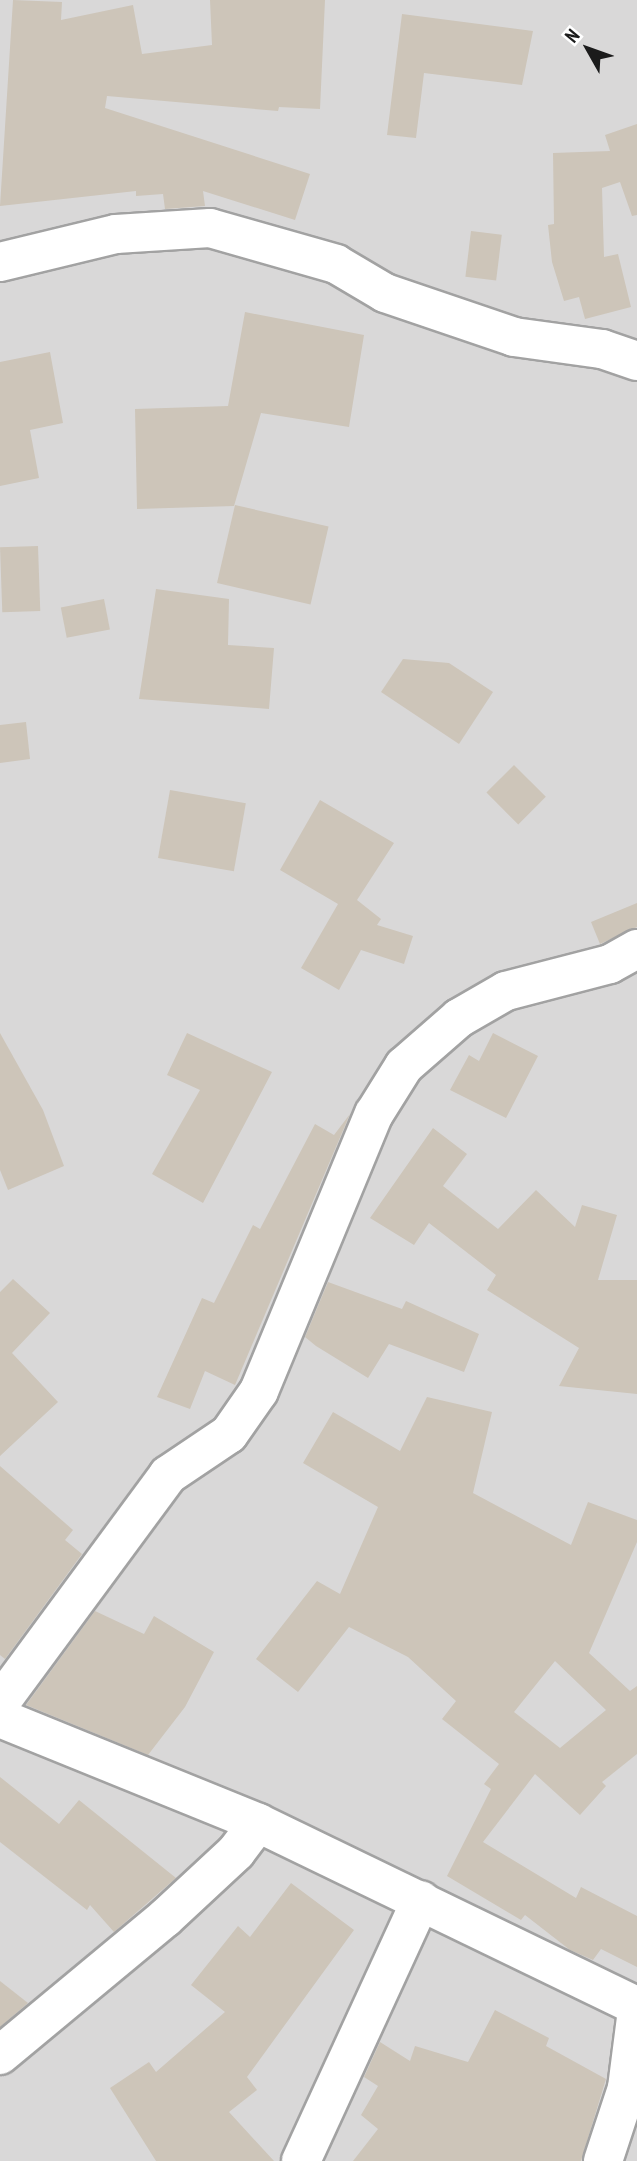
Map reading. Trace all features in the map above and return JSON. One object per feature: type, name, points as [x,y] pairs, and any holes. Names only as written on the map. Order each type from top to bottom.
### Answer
[{"type":"street","points":[[0,262],[116,234],[210,228],[336,264],[384,292],[514,337],[602,349],[637,361]]},
{"type":"street","points":[[0,1703],[168,1475],[229,1434],[259,1391],[374,1114],[404,1066],[459,1018],[506,990],[610,964],[637,949]]},
{"type":"street","points":[[0,1718],[258,1824],[421,1900],[637,2008],[627,2088],[603,2161]]},
{"type":"street","points":[[0,2055],[185,1899],[236,1852],[258,1824]]},
{"type":"street","points":[[301,2161],[421,1900]]},
{"type":"shaded area","points":[[0,0],[637,0],[637,2161],[0,2161]]},
{"type":"building","points":[[13,0],[62,2],[61,20],[133,5],[142,54],[212,45],[210,0],[325,0],[320,109],[279,107],[278,111],[107,96],[105,108],[310,174],[295,220],[203,191],[205,206],[165,209],[163,194],[136,196],[136,191],[0,206]]},
{"type":"building","points":[[402,14],[533,31],[522,85],[424,73],[416,138],[387,135]]},
{"type":"building","points":[[637,124],[637,215],[632,216],[620,182],[602,188],[604,257],[618,254],[631,307],[585,319],[579,297],[564,301],[552,262],[548,225],[554,224],[553,153],[610,151],[605,135]]},
{"type":"building","points":[[471,231],[502,235],[496,280],[465,277]]},
{"type":"building","points":[[245,312],[364,335],[349,427],[261,413],[234,506],[137,509],[135,409],[228,406]]},
{"type":"building","points":[[50,352],[63,423],[30,430],[39,478],[0,486],[0,362]]},
{"type":"building","points":[[235,505],[329,527],[311,605],[217,583]]},
{"type":"building","points":[[38,546],[40,611],[2,612],[0,547]]},
{"type":"building","points":[[156,589],[229,599],[228,645],[274,648],[269,709],[139,699]]},
{"type":"building","points":[[104,599],[110,629],[67,638],[61,607]]},
{"type":"building","points":[[403,659],[449,663],[493,692],[459,744],[381,692]]},
{"type":"building","points":[[26,722],[30,759],[0,763],[0,725]]},
{"type":"building","points":[[514,765],[546,797],[518,824],[486,793]]},
{"type":"building","points":[[170,790],[246,803],[234,871],[158,858]]},
{"type":"building","points":[[320,800],[394,843],[357,900],[381,919],[377,925],[413,936],[404,964],[361,950],[339,990],[301,968],[338,904],[280,870]]},
{"type":"building","points":[[637,903],[637,927],[600,944],[591,922]]},
{"type":"building","points":[[0,1033],[43,1110],[64,1166],[8,1190],[0,1170]]},
{"type":"building","points":[[187,1033],[272,1072],[203,1203],[152,1174],[200,1090],[167,1075]]},
{"type":"building","points":[[493,1033],[538,1056],[506,1118],[450,1090],[469,1055],[479,1061]]},
{"type":"building","points":[[350,1114],[235,1385],[205,1371],[190,1409],[157,1397],[202,1298],[214,1303],[253,1225],[260,1229],[315,1124],[334,1135]]},
{"type":"building","points":[[433,1128],[467,1154],[443,1186],[498,1229],[536,1190],[575,1227],[582,1205],[617,1215],[598,1280],[637,1280],[637,1394],[559,1386],[579,1348],[487,1290],[496,1275],[429,1223],[414,1245],[370,1218]]},
{"type":"building","points":[[13,1279],[50,1313],[12,1353],[58,1402],[0,1456],[0,1292]]},
{"type":"building","points":[[328,1282],[402,1309],[406,1301],[479,1334],[464,1372],[389,1344],[368,1378],[316,1346],[305,1337]]},
{"type":"building","points":[[427,1397],[492,1412],[473,1493],[571,1545],[588,1502],[637,1520],[637,1542],[589,1653],[630,1691],[637,1686],[637,1754],[602,1782],[606,1786],[580,1815],[535,1774],[483,1842],[576,1898],[581,1887],[637,1916],[637,1967],[601,1949],[593,1960],[570,1950],[525,1915],[521,1920],[447,1876],[491,1789],[484,1784],[499,1764],[442,1719],[456,1701],[408,1657],[349,1627],[298,1692],[256,1659],[317,1581],[340,1594],[378,1507],[303,1463],[333,1412],[400,1451]],"holes":[[[555,1661],[606,1710],[560,1748],[514,1712]]]},
{"type":"building","points":[[0,1466],[73,1530],[65,1540],[82,1554],[5,1659],[0,1655]]},
{"type":"building","points":[[95,1611],[144,1634],[154,1616],[214,1652],[185,1707],[148,1755],[26,1705]]},
{"type":"building","points":[[0,1777],[59,1824],[79,1800],[176,1878],[114,1932],[90,1905],[87,1910],[0,1842]]},
{"type":"building","points":[[291,1883],[354,1930],[247,2077],[257,2090],[229,2112],[274,2161],[156,2161],[110,2088],[149,2062],[156,2072],[225,2012],[191,1985],[238,1926],[250,1937]]},
{"type":"building","points":[[0,1981],[28,2003],[0,2027]]},
{"type":"building","points":[[495,2010],[549,2038],[546,2046],[606,2079],[581,2161],[353,2161],[378,2129],[361,2115],[378,2086],[364,2077],[380,2042],[410,2061],[415,2046],[468,2062]]}]
